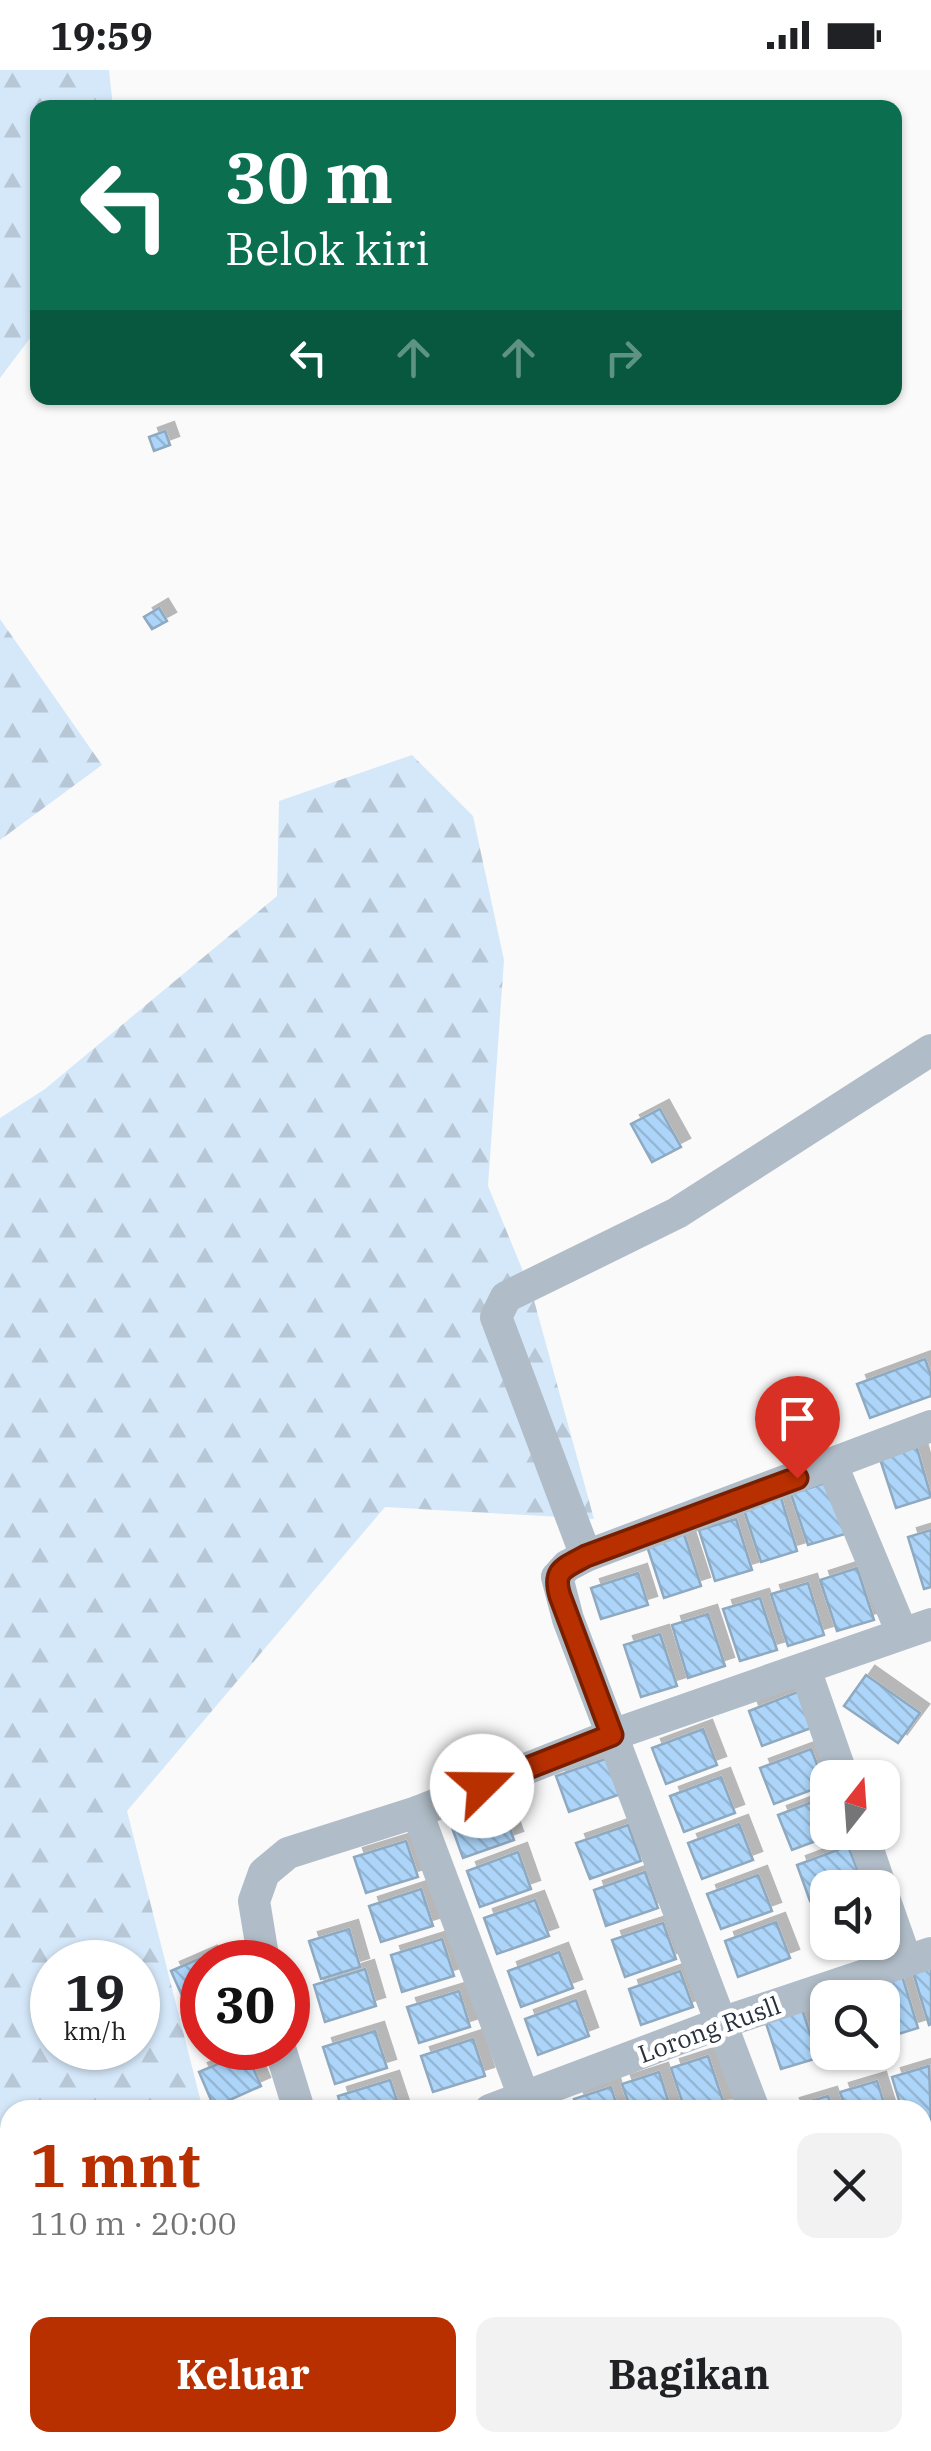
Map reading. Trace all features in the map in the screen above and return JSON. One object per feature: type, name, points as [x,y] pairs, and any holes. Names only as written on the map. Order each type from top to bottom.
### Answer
[{"type":"street","points":[[586,1556],[496,1317],[499,1306],[506,1297],[677,1212],[931,1050]]},
{"type":"street","points":[[750,2100],[556,1582],[559,1572],[586,1556],[931,1426]]},
{"type":"street","points":[[260,1940],[254,1900],[264,1873],[288,1854],[417,1812],[612,1735],[916,1629],[832,1465]]},
{"type":"street","points":[[805,1669],[836,1760]]},
{"type":"street","points":[[417,1812],[524,2097]]},
{"type":"street","points":[[900,1923],[918,1956]]},
{"type":"street","name":"Lorong Rusll","points":[[516,2100],[722,2023],[918,1956]]},
{"type":"street","points":[[287,2070],[296,2100]]},
{"type":"green space","points":[[0,70],[109,70],[112,100],[30,100],[30,338],[0,378]]},
{"type":"green space","points":[[0,619],[102,765],[0,840]]},
{"type":"green space","points":[[412,755],[473,816],[504,960],[488,1186],[532,1293],[594,1519],[385,1507],[127,1811],[160,1940],[30,1940],[30,2070],[160,2070],[160,1941],[180,2020],[180,2070],[193,2070],[200,2100],[0,2100],[0,1118],[45,1089],[277,896],[279,801]]},
{"type":"building","points":[[165,431],[170,445],[154,451],[149,437]]},
{"type":"building","points":[[159,608],[167,621],[152,629],[144,617]]},
{"type":"building","points":[[660,1109],[681,1147],[652,1162],[631,1124]]},
{"type":"building","points":[[925,1359],[931,1376],[931,1396],[870,1418],[857,1384]]},
{"type":"building","points":[[916,1445],[931,1497],[896,1508],[879,1456]]},
{"type":"building","points":[[828,1482],[845,1534],[808,1545],[791,1494]]},
{"type":"building","points":[[781,1498],[797,1551],[761,1562],[744,1510]]},
{"type":"building","points":[[736,1519],[752,1570],[715,1581],[699,1530]]},
{"type":"building","points":[[931,1530],[931,1587],[924,1589],[908,1537]]},
{"type":"building","points":[[684,1534],[701,1586],[664,1598],[647,1546]]},
{"type":"building","points":[[857,1568],[874,1620],[837,1631],[820,1580]]},
{"type":"building","points":[[638,1573],[648,1605],[601,1619],[591,1588]]},
{"type":"building","points":[[808,1583],[824,1635],[788,1646],[771,1594]]},
{"type":"building","points":[[760,1598],[777,1650],[740,1661],[723,1609]]},
{"type":"building","points":[[708,1614],[725,1666],[688,1678],[672,1625]]},
{"type":"building","points":[[660,1634],[677,1686],[641,1697],[624,1645]]},
{"type":"building","points":[[866,1675],[920,1713],[898,1743],[844,1706]]},
{"type":"building","points":[[800,1691],[814,1727],[762,1746],[749,1711]]},
{"type":"building","points":[[703,1729],[717,1765],[666,1784],[652,1748]]},
{"type":"building","points":[[811,1749],[815,1760],[810,1760],[810,1791],[774,1804],[760,1768]]},
{"type":"building","points":[[608,1758],[621,1794],[569,1812],[556,1776]]},
{"type":"building","points":[[721,1777],[735,1813],[684,1832],[670,1796]]},
{"type":"building","points":[[810,1803],[810,1843],[792,1850],[778,1815]]},
{"type":"building","points":[[501,1804],[514,1840],[463,1858],[450,1822]]},
{"type":"building","points":[[739,1824],[753,1860],[702,1879],[688,1843]]},
{"type":"building","points":[[628,1825],[641,1861],[590,1879],[576,1843]]},
{"type":"building","points":[[406,1841],[418,1877],[366,1893],[354,1857]]},
{"type":"building","points":[[837,1850],[850,1850],[857,1870],[810,1870],[810,1901],[797,1865]]},
{"type":"building","points":[[518,1852],[531,1889],[480,1907],[467,1871]]},
{"type":"building","points":[[645,1872],[658,1908],[606,1926],[594,1890]]},
{"type":"building","points":[[758,1875],[772,1911],[721,1929],[707,1894]]},
{"type":"building","points":[[421,1889],[433,1926],[381,1942],[369,1906]]},
{"type":"building","points":[[535,1900],[549,1936],[497,1954],[484,1918]]},
{"type":"building","points":[[776,1922],[790,1958],[738,1977],[725,1941]]},
{"type":"building","points":[[663,1923],[676,1959],[625,1977],[612,1940]]},
{"type":"building","points":[[349,1929],[360,1967],[321,1979],[310,1941]]},
{"type":"building","points":[[442,1939],[454,1976],[402,1992],[391,1955]]},
{"type":"building","points":[[559,1952],[573,1988],[521,2007],[508,1971]]},
{"type":"building","points":[[180,1967],[180,1991],[171,1971]]},
{"type":"building","points":[[931,1967],[931,2024],[929,2025],[913,1972]]},
{"type":"building","points":[[365,1969],[376,2006],[325,2022],[314,1985]]},
{"type":"building","points":[[680,1971],[693,2007],[641,2025],[629,1989]]},
{"type":"building","points":[[902,1976],[918,2028],[900,2034],[900,1980],[890,1980]]},
{"type":"building","points":[[459,1991],[470,2027],[419,2043],[407,2007]]},
{"type":"building","points":[[576,2000],[589,2036],[538,2055],[525,2019]]},
{"type":"building","points":[[801,2006],[810,2034],[810,2060],[781,2069],[764,2017]]},
{"type":"building","points":[[375,2031],[387,2068],[335,2084],[323,2047]]},
{"type":"building","points":[[473,2039],[485,2076],[433,2092],[421,2056]]},
{"type":"building","points":[[708,2056],[723,2100],[682,2100],[671,2068]]},
{"type":"building","points":[[929,2066],[930,2100],[899,2100],[892,2077]]},
{"type":"building","points":[[254,2070],[261,2086],[230,2100],[211,2100],[199,2072]]},
{"type":"building","points":[[659,2072],[668,2100],[628,2100],[622,2084]]},
{"type":"building","points":[[390,2080],[397,2100],[339,2100],[338,2096]]},
{"type":"building","points":[[877,2081],[883,2100],[843,2100],[840,2092]]},
{"type":"building","points":[[611,2087],[615,2100],[574,2100]]},
{"type":"route","points":[[482,1786],[612,1735],[560,1596],[556,1582],[559,1572],[586,1556],[797,1478]]}]
